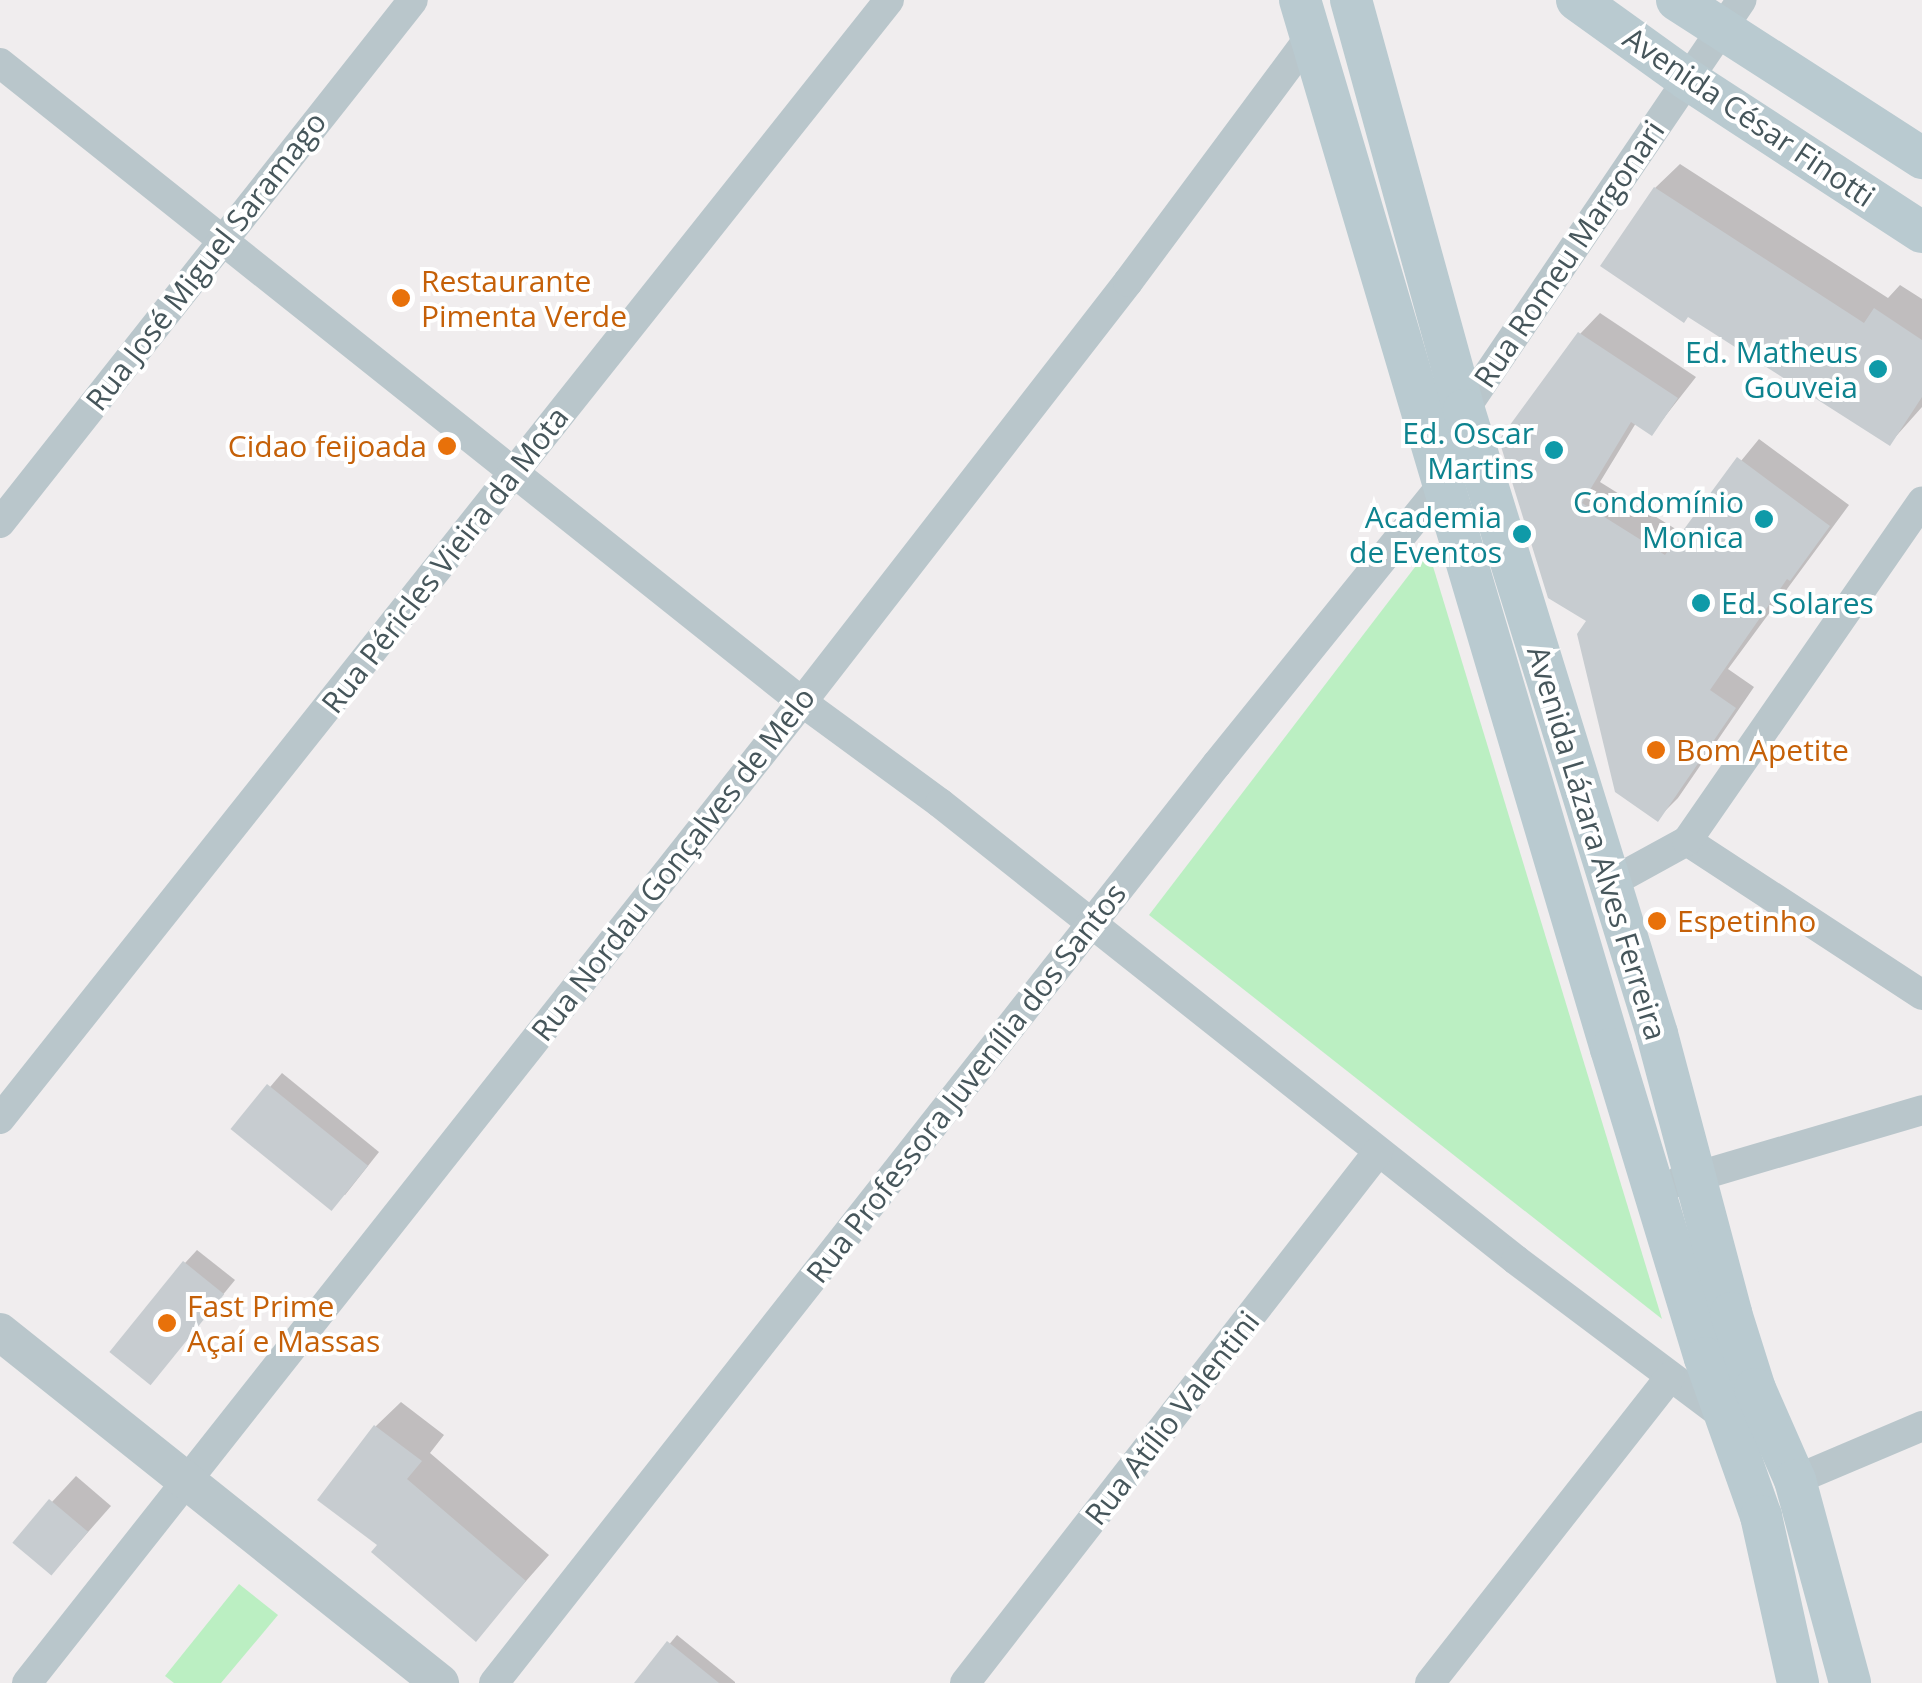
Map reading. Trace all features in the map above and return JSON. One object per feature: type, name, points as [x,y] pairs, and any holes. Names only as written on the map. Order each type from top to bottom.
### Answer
[{"type":"main road","name":"Avenida Lázara Alves Ferreira","points":[[1351,0],[1464,410],[1612,882],[1725,1416],[1761,1516],[1798,1683]]},
{"type":"main road","name":"Avenida César Finotti","points":[[1576,0],[1687,79],[1922,232]]},
{"type":"main road","name":"Avenida César Finotti","points":[[1677,0],[1732,16],[1922,158]]},
{"type":"main road","name":"Avenida Lázara Alves Ferreira","points":[[1305,19],[1423,405],[1442,485],[1516,730],[1676,1183],[1755,1390],[1795,1480],[1850,1683]]},
{"type":"main road","points":[[1516,730],[1557,716]]},
{"type":"street","name":"Rua José Miguel Saramago","points":[[0,522],[413,0]]},
{"type":"street","name":"Rua Péricles Vieira da Mota","points":[[0,1119],[890,0]]},
{"type":"street","name":"Rua Romeu Margonari","points":[[1464,410],[1732,16]]},
{"type":"street","name":"Rua Nordau Gonçalves de Melo","points":[[27,1683],[802,702],[1128,282],[1305,19]]},
{"type":"street","points":[[0,63],[513,474],[650,577],[802,702],[1092,922],[1378,1152],[1725,1416]]},
{"type":"street","name":"Rua Professora Juvenília dos Santos","points":[[494,1683],[1092,922],[1442,485]]},
{"type":"street","points":[[1612,882],[1687,841],[1922,500]]},
{"type":"street","points":[[1687,841],[1922,995]]},
{"type":"street","points":[[1676,1183],[1922,1110]]},
{"type":"street","name":"Rua Atílio Valentini","points":[[965,1683],[1378,1152]]},
{"type":"street","points":[[0,1332],[188,1478],[440,1683]]},
{"type":"street","points":[[1430,1683],[1670,1377]]},
{"type":"street","points":[[1795,1480],[1922,1426]]},
{"type":"green space","points":[[1428,550],[1662,1319],[1149,915]]},
{"type":"green space","points":[[239,1584],[278,1615],[221,1683],[174,1683],[165,1676]]},
{"type":"building","points":[[1654,187],[1864,323],[1874,308],[1922,340],[1922,397],[1890,446],[1688,317],[1684,323],[1600,266]]},
{"type":"building","points":[[1578,332],[1678,398],[1652,436],[1631,422],[1582,503],[1665,555],[1737,457],[1830,526],[1790,581],[1787,579],[1710,690],[1736,708],[1658,822],[1615,792],[1577,634],[1586,621],[1548,598],[1499,440]]},
{"type":"building","points":[[267,1084],[368,1166],[332,1211],[230,1129]]},
{"type":"building","name":"Fast Prime Açaí e Massas","points":[[183,1261],[224,1294],[151,1385],[109,1352]]},
{"type":"building","points":[[374,1425],[422,1461],[407,1479],[526,1581],[476,1642],[371,1552],[377,1545],[317,1500]]},
{"type":"building","points":[[49,1499],[88,1532],[51,1575],[12,1543]]},
{"type":"building","points":[[667,1641],[719,1683],[634,1683]]},
{"type":"place","name":"Restaurante Pimenta Verde","points":[[401,298]]},
{"type":"place","name":"Ed. Matheus Gouveia","points":[[1878,369]]},
{"type":"place","name":"Cidao feijoada","points":[[447,446]]},
{"type":"place","name":"Ed. Oscar Martins","points":[[1554,450]]},
{"type":"place","name":"Condomínio Monica","points":[[1764,519]]},
{"type":"place","name":"Academia de Eventos","points":[[1522,534]]},
{"type":"place","name":"Ed. Solares","points":[[1701,603]]},
{"type":"place","name":"Bom Apetite","points":[[1656,750]]},
{"type":"place","name":"Espetinho","points":[[1657,921]]},
{"type":"place","name":"Fast Prime Açaí e Massas","points":[[167,1323]]}]
